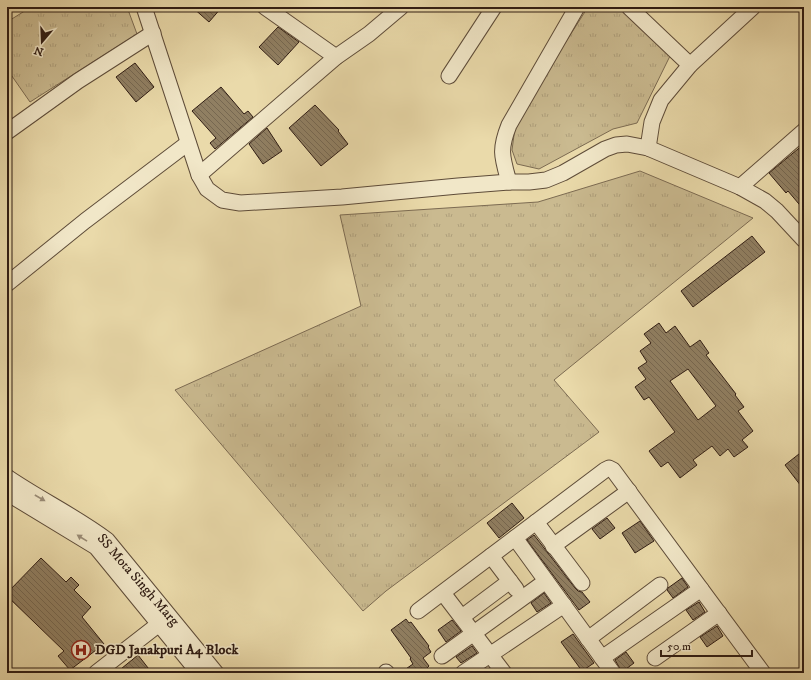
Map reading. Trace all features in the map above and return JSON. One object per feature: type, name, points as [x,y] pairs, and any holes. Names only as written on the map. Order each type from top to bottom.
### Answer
[{"type":"street","points":[[265,7],[336,57]]},
{"type":"street","points":[[199,175],[336,57],[368,34],[401,7]]},
{"type":"street","points":[[509,182],[502,157],[503,140],[509,125],[577,7]]},
{"type":"street","points":[[629,7],[690,65]]},
{"type":"street","points":[[648,148],[652,122],[661,100],[690,65],[753,7]]},
{"type":"street","points":[[146,8],[199,175],[207,189],[222,200],[240,203],[342,197],[546,180],[563,173],[605,149],[616,145],[627,144],[648,148],[740,186],[765,201],[778,211],[804,240]]},
{"type":"street","points":[[449,76],[489,8]]},
{"type":"street","points":[[7,132],[78,81],[153,33]]},
{"type":"street","points":[[740,186],[804,131]]},
{"type":"street","points":[[7,284],[188,142]]},
{"type":"street","points":[[418,611],[609,468],[613,470],[629,491],[763,673]]},
{"type":"street","name":"SS Mota Singh Marg","points":[[7,477],[95,531],[107,540],[216,673]]},
{"type":"street","points":[[553,546],[629,491]]},
{"type":"street","name":"SS Mota Singh Marg","points":[[7,492],[96,547],[197,672]]},
{"type":"street","points":[[536,522],[582,583]]},
{"type":"street","points":[[515,538],[613,673]]},
{"type":"street","points":[[491,556],[523,598]]},
{"type":"street","points":[[462,618],[510,581]]},
{"type":"street","points":[[442,656],[546,581]]},
{"type":"street","points":[[588,638],[660,585]]},
{"type":"street","points":[[602,658],[701,589]]},
{"type":"street","points":[[443,593],[504,673]]},
{"type":"street","points":[[463,673],[564,605]]},
{"type":"street","points":[[655,658],[719,613]]},
{"type":"street","points":[[96,673],[159,624]]},
{"type":"green space","points":[[31,7],[127,7],[137,34],[30,102],[7,69],[7,22]]},
{"type":"green space","points":[[588,7],[624,7],[670,56],[637,123],[613,129],[539,169],[517,164],[512,150],[516,120]]},
{"type":"green space","points":[[640,171],[753,218],[554,380],[599,432],[386,591],[363,611],[175,390],[361,306],[340,215],[538,202]]},
{"type":"building","points":[[192,7],[222,7],[209,22]]},
{"type":"building","points":[[278,27],[299,42],[278,65],[259,47]]},
{"type":"building","points":[[135,63],[154,87],[136,102],[116,77]]},
{"type":"building","points":[[221,87],[244,114],[248,111],[253,117],[215,149],[210,143],[216,138],[192,111]]},
{"type":"building","points":[[315,105],[339,130],[338,131],[348,144],[321,166],[289,128]]},
{"type":"building","points":[[267,128],[282,151],[263,164],[249,144]]},
{"type":"building","points":[[804,144],[804,210],[788,191],[786,193],[769,173]]},
{"type":"building","points":[[752,236],[765,252],[693,307],[681,291]]},
{"type":"building","points":[[659,323],[666,333],[675,326],[690,347],[700,340],[709,353],[706,355],[736,394],[735,395],[744,407],[738,411],[753,431],[742,440],[748,447],[734,457],[728,449],[720,456],[712,446],[693,460],[697,465],[680,478],[668,462],[661,467],[649,451],[675,432],[649,397],[644,400],[635,387],[646,379],[638,368],[647,362],[640,351],[651,343],[644,334]],"holes":[[[688,369],[716,406],[698,420],[670,381]]]},
{"type":"building","points":[[804,450],[804,490],[785,465]]},
{"type":"building","points":[[512,503],[524,518],[499,538],[487,523]]},
{"type":"building","points":[[607,518],[615,528],[600,539],[592,529]]},
{"type":"building","points":[[640,521],[654,541],[635,553],[622,533]]},
{"type":"building","points":[[534,535],[575,588],[582,592],[590,602],[579,610],[527,540]]},
{"type":"building","points":[[41,558],[66,582],[71,577],[79,585],[74,590],[91,607],[82,617],[104,644],[70,670],[58,656],[64,651],[7,596],[7,593]]},
{"type":"building","points":[[682,578],[688,587],[673,598],[667,590]]},
{"type":"building","points":[[544,593],[551,603],[537,612],[531,603]]},
{"type":"building","points":[[699,602],[705,612],[693,620],[686,610]]},
{"type":"building","points":[[406,619],[409,623],[411,622],[429,646],[428,647],[431,652],[423,658],[429,666],[426,669],[429,673],[400,673],[413,664],[410,659],[411,658],[391,630]]},
{"type":"building","points":[[452,620],[461,631],[446,642],[438,630]]},
{"type":"building","points":[[717,626],[723,636],[707,647],[700,637]]},
{"type":"building","points":[[573,634],[594,663],[582,671],[561,642]]},
{"type":"building","points":[[472,646],[477,653],[461,663],[456,657]]},
{"type":"building","points":[[626,652],[634,663],[622,672],[615,660]]},
{"type":"building","points":[[138,655],[152,673],[116,673]]},
{"type":"place","name":"DGD Janakpuri A4 Block","points":[[81,650]]}]
